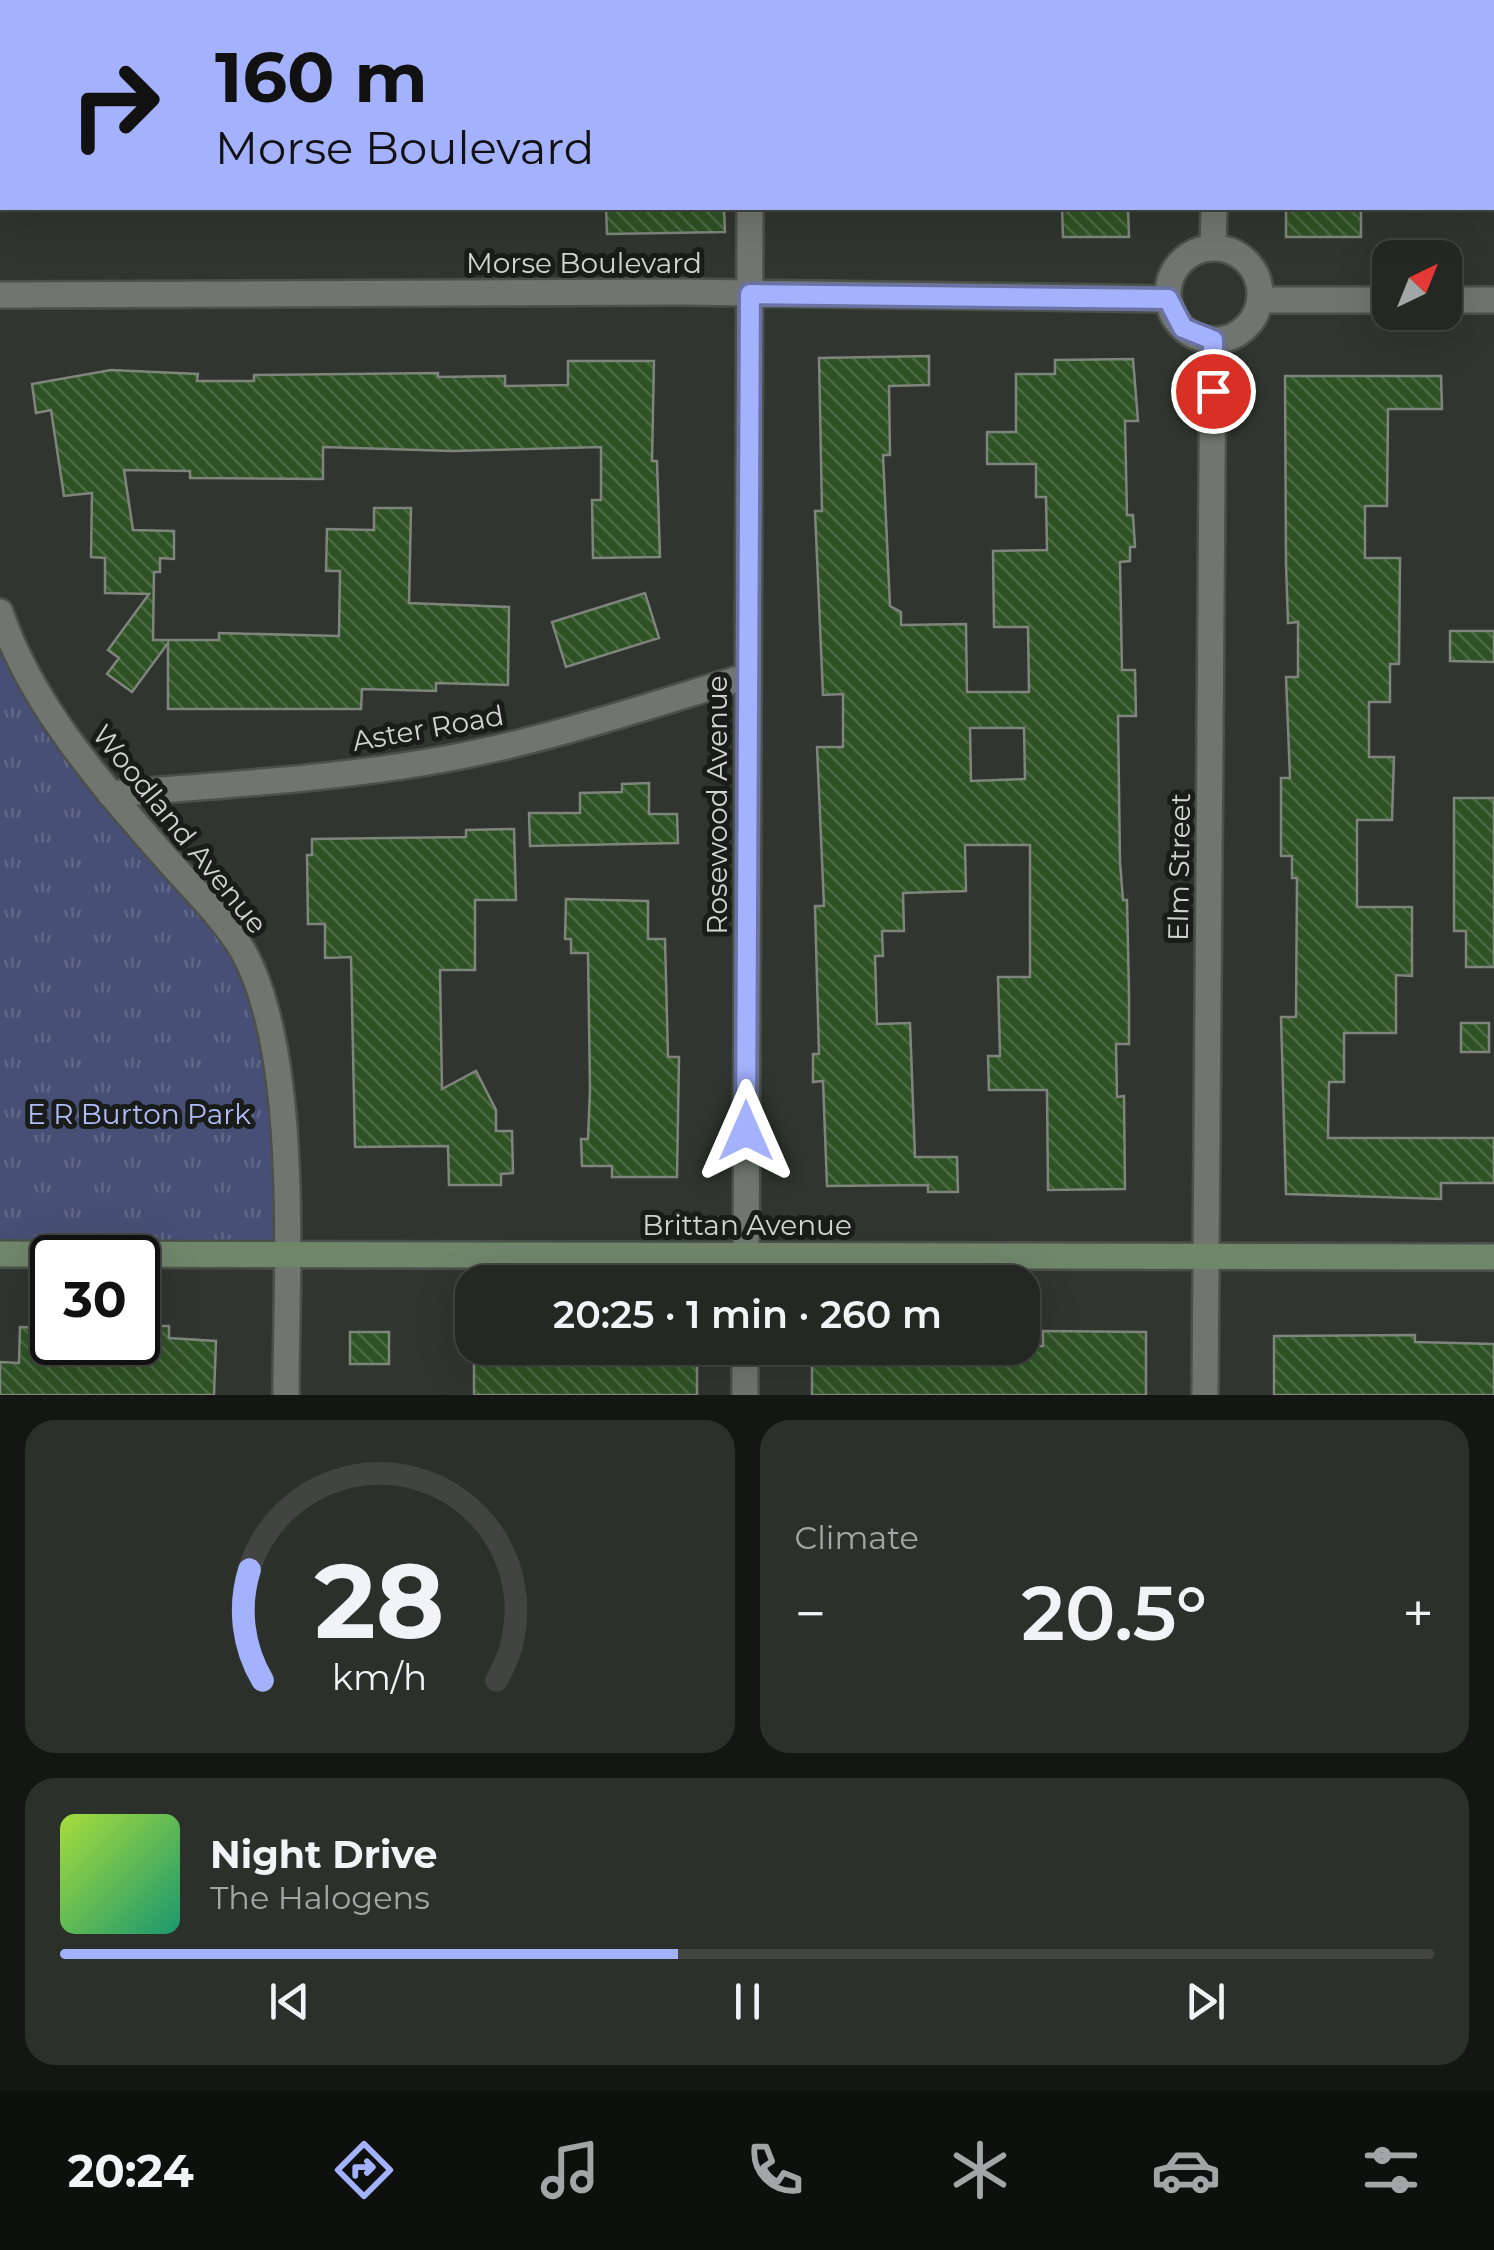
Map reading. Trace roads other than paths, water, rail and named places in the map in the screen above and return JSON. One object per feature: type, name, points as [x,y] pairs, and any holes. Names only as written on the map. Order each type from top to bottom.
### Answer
[{"type":"main road","name":"Brittan Avenue","points":[[0,1254],[1494,1257]]},
{"type":"street","name":"Rosewood Avenue","points":[[746,1265],[750,210]]},
{"type":"street","points":[[1214,210],[1214,248]]},
{"type":"street","points":[[1214,248],[1229,250],[1254,270],[1260,300],[1244,329],[1213,340],[1183,328],[1168,299],[1169,284],[1185,258],[1214,248]]},
{"type":"street","name":"Morse Boulevard","points":[[0,295],[750,294],[1168,299]]},
{"type":"street","points":[[1260,300],[1372,300]]},
{"type":"street","points":[[1462,300],[1494,300]]},
{"type":"street","name":"Elm Street","points":[[1205,1395],[1213,340]]},
{"type":"street","name":"Woodland Avenue","points":[[0,612],[70,742],[216,915],[241,949],[258,984],[271,1022],[278,1089],[286,1256],[286,1395]]},
{"type":"street","name":"Aster Road","points":[[110,794],[299,778],[442,759],[562,731],[748,676]]},
{"type":"street","points":[[745,1395],[746,1365]]},
{"type":"park label","name":"E R Burton Park","points":[[139,1114]]}]
